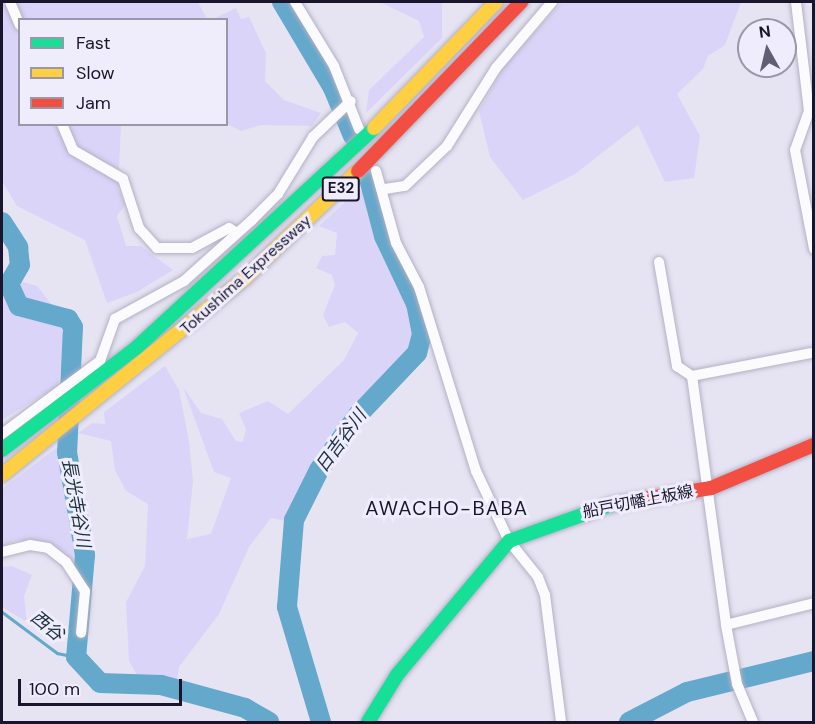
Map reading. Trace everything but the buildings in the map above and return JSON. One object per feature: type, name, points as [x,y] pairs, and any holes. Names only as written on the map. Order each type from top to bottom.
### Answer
[{"type":"main road","name":"Tokushima Expressway","points":[[2,450],[136,348],[329,175],[496,2]]},
{"type":"main road","name":"Tokushima Expressway","points":[[4,473],[146,362],[342,188],[521,2]]},
{"type":"main road","name":"船戸切幡上板線","points":[[509,541],[610,505],[711,488],[813,445]]},
{"type":"main road","points":[[368,723],[397,675],[509,541]]},
{"type":"street","points":[[10,2],[18,20]]},
{"type":"street","points":[[295,2],[349,103],[359,129]]},
{"type":"street","points":[[385,189],[405,186],[447,146],[496,68],[552,2]]},
{"type":"street","points":[[796,2],[806,52],[810,121],[795,150],[813,249]]},
{"type":"street","points":[[2,434],[71,384],[109,348],[115,319],[184,281],[278,194],[313,137],[349,103]]},
{"type":"street","points":[[63,126],[74,150],[123,179],[139,228],[157,248],[192,248],[229,228],[237,233]]},
{"type":"street","points":[[376,171],[385,189],[396,243],[419,286],[476,471],[509,541],[538,577],[545,595],[561,723]]},
{"type":"street","points":[[659,262],[677,366],[692,376],[811,353]]},
{"type":"street","points":[[692,376],[711,488],[726,625],[736,679],[750,721]]},
{"type":"street","points":[[2,552],[30,544],[48,548],[83,587],[81,633]]},
{"type":"street","points":[[726,625],[813,603]]},
{"type":"shaded area","points":[[2,2],[198,2],[206,18],[18,18],[18,126],[121,126],[118,188],[125,205],[117,216],[126,246],[141,246],[173,270],[137,292],[107,303],[85,240],[17,206],[2,181]]},
{"type":"shaded area","points":[[380,2],[442,2],[442,38],[366,113],[369,90],[424,37],[419,21]]},
{"type":"shaded area","points":[[562,2],[741,2],[725,45],[708,56],[703,69],[677,94],[700,136],[694,178],[665,182],[638,125],[575,174],[523,200],[490,157],[479,111],[503,68]]},
{"type":"shaded area","points":[[236,8],[241,19],[249,17],[266,53],[265,81],[284,100],[321,113],[312,126],[261,125],[241,131],[228,124],[228,18],[215,18]]},
{"type":"shaded area","points":[[358,190],[368,190],[381,239],[378,245],[384,245],[413,306],[419,332],[413,350],[349,418],[296,497],[289,522],[271,518],[249,547],[219,614],[179,667],[177,681],[137,675],[129,661],[126,602],[145,566],[148,504],[126,491],[115,470],[111,441],[78,433],[92,423],[105,424],[104,412],[165,366],[179,390],[189,441],[193,482],[187,539],[211,534],[231,478],[214,472],[183,387],[201,413],[222,419],[236,441],[243,442],[246,429],[239,413],[268,401],[288,414],[344,360],[358,333],[345,322],[329,327],[323,315],[335,285],[332,275],[316,268],[322,256],[335,255],[337,233],[319,226]]},
{"type":"shaded area","points":[[2,276],[37,286],[53,306],[66,342],[58,386],[2,420]]},
{"type":"shaded area","points":[[59,446],[78,549],[78,570],[52,545],[16,540],[2,546],[2,489]]},
{"type":"shaded area","points":[[12,566],[32,575],[24,596],[27,622],[2,607],[2,567]]},
{"type":"waterway","name":"日吉谷川","points":[[282,2],[333,88],[353,136]]},
{"type":"waterway","name":"日吉谷川","points":[[321,722],[287,607],[294,520],[319,470],[358,415],[417,353],[422,334],[416,304],[384,236],[369,179]]},
{"type":"waterway","name":"長光寺谷川","points":[[2,222],[18,247],[20,265],[9,284],[19,306],[68,319],[73,327],[67,452],[85,555],[76,657],[100,683],[161,685],[245,708],[269,722]]},
{"type":"waterway","name":"西谷","points":[[2,612],[57,653],[76,657]]},
{"type":"waterway","name":"日吉谷川","points":[[629,722],[687,692],[814,661]]},
{"type":"traffic: fast","points":[[2,450],[136,348],[374,128]]},
{"type":"traffic: fast","points":[[368,722],[397,675],[509,541],[610,505],[644,499]]},
{"type":"traffic: slow","points":[[374,128],[496,2]]},
{"type":"traffic: slow","points":[[2,475],[244,279],[358,171]]},
{"type":"traffic: jam","points":[[358,171],[521,2]]},
{"type":"traffic: jam","points":[[644,499],[711,488],[814,445]]},
{"type":"district","name":"AWACHO-BABA","points":[[447,508]]}]
